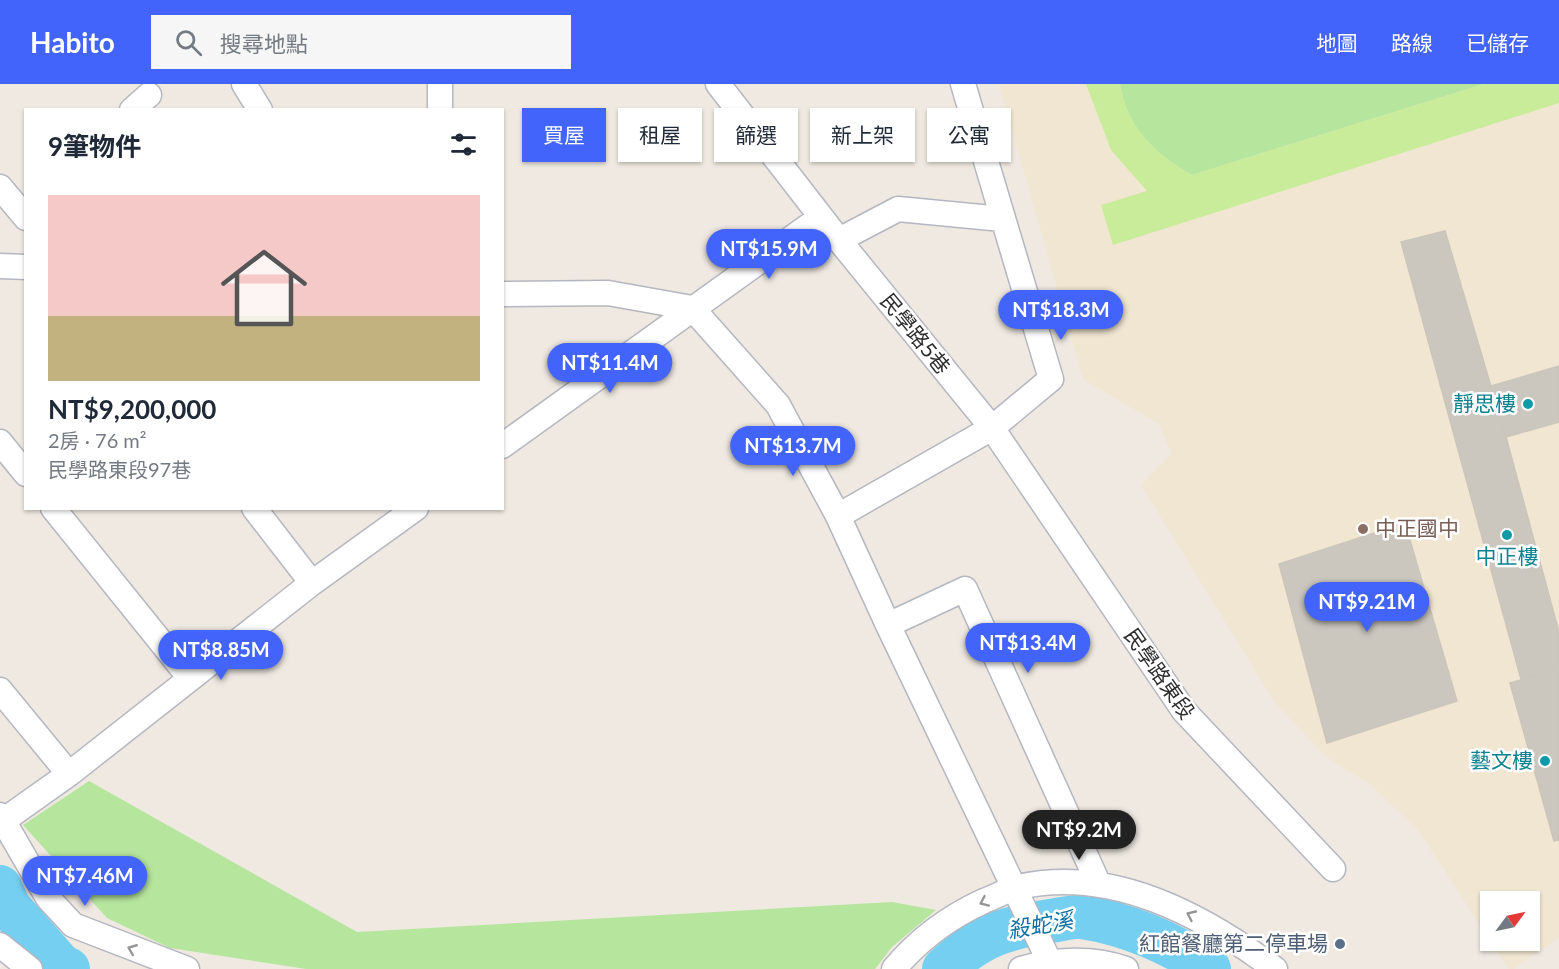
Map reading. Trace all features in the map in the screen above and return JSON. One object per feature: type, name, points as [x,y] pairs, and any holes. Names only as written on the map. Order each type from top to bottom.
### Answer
[{"type":"street","points":[[244,84],[259,108]]},
{"type":"street","points":[[440,84],[440,108]]},
{"type":"street","name":"民學路5巷","points":[[718,84],[839,240],[992,428]]},
{"type":"street","points":[[838,516],[992,428],[1051,379],[963,84]]},
{"type":"street","points":[[839,240],[898,209],[1002,219]]},
{"type":"street","points":[[504,445],[821,217]]},
{"type":"street","points":[[0,266],[24,267]]},
{"type":"street","points":[[504,294],[608,293],[692,308],[778,405],[838,516],[1051,965]]},
{"type":"street","name":"民學路東段","points":[[992,428],[1184,711],[1333,869]]},
{"type":"street","points":[[0,442],[24,472]]},
{"type":"street","points":[[55,510],[190,678]]},
{"type":"street","points":[[256,510],[312,583]]},
{"type":"street","points":[[187,969],[73,925],[48,898],[1,819],[69,774],[312,583],[413,510]]},
{"type":"street","points":[[888,625],[965,589],[1099,885]]},
{"type":"street","points":[[0,690],[69,774]]},
{"type":"street","points":[[894,969],[923,938],[971,907],[1015,888],[1054,882],[1099,885],[1166,903],[1199,918],[1234,939],[1275,969]]},
{"type":"street","points":[[0,945],[30,969]]},
{"type":"street","points":[[1021,969],[1085,962],[1126,969]]},
{"type":"shaded area","name":"中正國中","points":[[999,84],[1559,84],[1559,938],[1540,951],[1540,891],[1480,891],[1480,925],[1418,830],[1372,786],[1327,757],[1275,703],[1141,485],[1171,454],[1159,424],[1083,379],[1011,126],[1011,108],[1006,108]]},
{"type":"shaded area","name":"中正國中","points":[[1497,951],[1540,951],[1513,969],[1509,969]]},
{"type":"green space","points":[[1086,84],[1120,84],[1129,113],[1145,138],[1166,158],[1192,175],[1484,84],[1559,84],[1559,103],[1113,245],[1101,205],[1147,191],[1111,150]]},
{"type":"green space","points":[[1120,84],[1484,84],[1192,175],[1166,158],[1145,138],[1129,114]]},
{"type":"green space","points":[[89,781],[357,932],[892,902],[936,910],[892,947],[875,969],[306,969],[170,948],[107,918],[23,825]]},
{"type":"building","name":"中正樓","points":[[1445,231],[1506,437],[1559,632],[1559,669],[1521,679],[1401,242]]},
{"type":"building","name":"靜思樓","points":[[1559,366],[1559,422],[1506,437],[1491,386]]},
{"type":"building","points":[[1405,523],[1457,701],[1327,743],[1279,564]]},
{"type":"building","name":"藝文樓","points":[[1559,669],[1559,840],[1554,841],[1510,683]]},
{"type":"waterway","name":"殺蛇溪","points":[[0,887],[9,907],[62,967],[68,969]]},
{"type":"waterway","name":"殺蛇溪","points":[[944,969],[969,949],[993,935],[1019,927],[1078,917],[1116,924],[1149,936],[1209,969]]},
{"type":"place","name":"靜思樓","points":[[1528,404]]},
{"type":"place","name":"中正國中","points":[[1363,529]]},
{"type":"place","name":"中正樓","points":[[1507,535]]},
{"type":"place","name":"藝文樓","points":[[1545,761]]},
{"type":"place","name":"紅館餐廳第二停車場","points":[[1340,944]]}]
